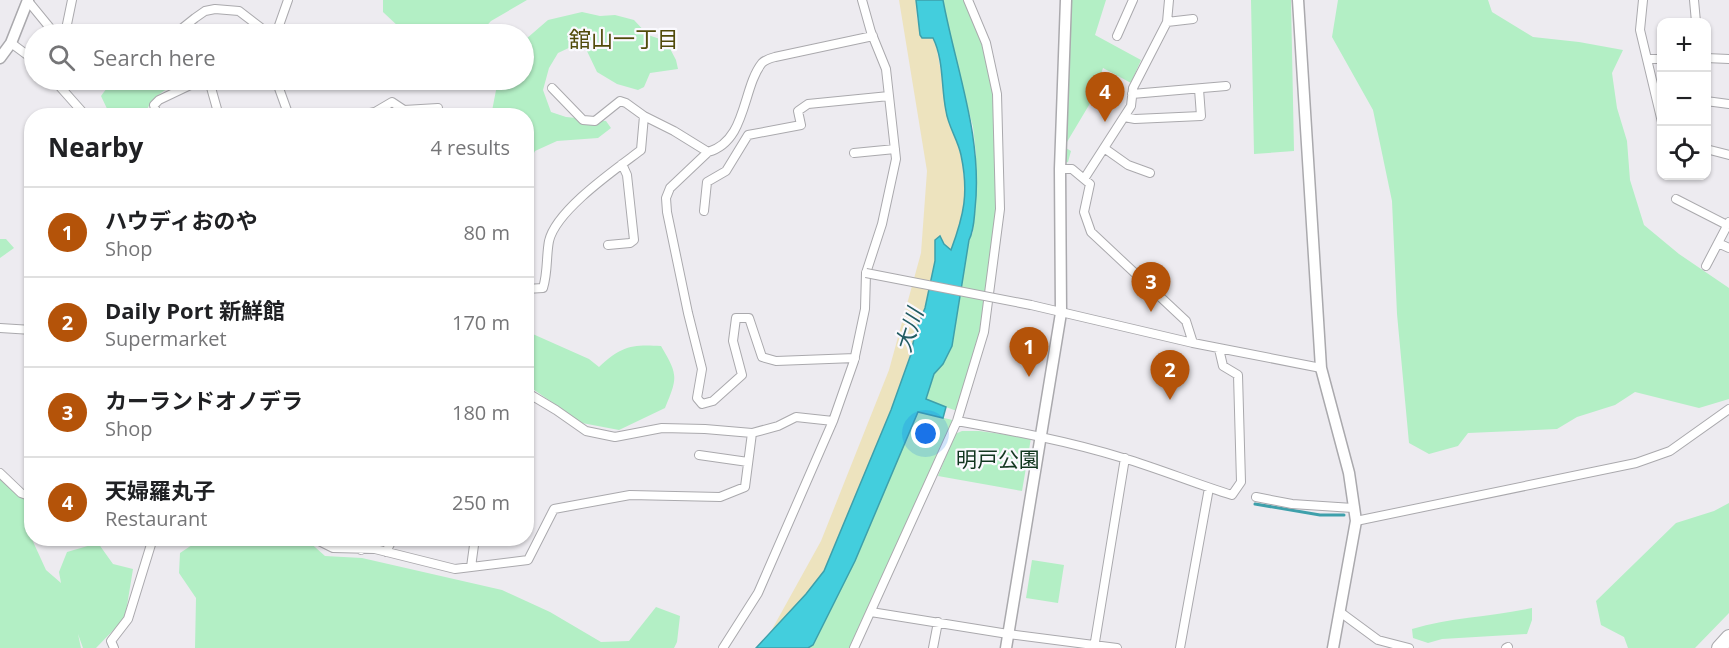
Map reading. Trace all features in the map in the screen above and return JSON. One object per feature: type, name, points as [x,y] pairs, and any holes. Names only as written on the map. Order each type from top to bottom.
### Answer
[{"type":"highway","points":[[1719,648],[1729,637]]},
{"type":"street","points":[[67,24],[72,0]]},
{"type":"street","points":[[280,24],[288,0]]},
{"type":"street","points":[[723,648],[758,593],[833,422],[855,358],[865,309],[866,273],[882,224],[896,159],[886,69],[862,0]]},
{"type":"street","points":[[854,648],[957,421],[984,332],[1000,208],[997,94],[986,43],[968,0]]},
{"type":"street","points":[[1006,648],[1061,313],[1060,169],[1066,0]]},
{"type":"street","points":[[1116,36],[1133,0]]},
{"type":"street","points":[[1084,179],[1131,106],[1133,88],[1167,22],[1169,0]]},
{"type":"street","points":[[1298,0],[1321,368],[1349,473],[1356,521],[1333,648]]},
{"type":"street","points":[[1643,0],[1640,30],[1657,91]]},
{"type":"street","points":[[1694,0],[1696,18]]},
{"type":"street","points":[[0,58],[11,43],[28,1],[47,24]]},
{"type":"street","points":[[188,24],[205,11],[215,9],[239,11],[256,24]]},
{"type":"street","points":[[1167,22],[1193,20]]},
{"type":"street","points":[[855,358],[776,361],[762,357],[749,318],[736,318],[733,341],[742,375],[713,401],[702,404],[697,398],[702,369],[683,291],[666,198],[670,188],[708,152],[720,149],[740,121],[753,82],[763,62],[775,57],[873,36]]},
{"type":"street","points":[[11,43],[24,53]]},
{"type":"street","points":[[1711,58],[1729,59]]},
{"type":"street","points":[[1648,59],[1657,59]]},
{"type":"street","points":[[1132,94],[1226,86]]},
{"type":"street","points":[[552,88],[583,120],[595,121],[620,101],[644,116],[674,130],[708,152]]},
{"type":"street","points":[[1124,117],[1135,119],[1201,116],[1199,89]]},
{"type":"street","points":[[63,90],[79,108]]},
{"type":"street","points":[[155,108],[154,105],[159,99],[179,90]]},
{"type":"street","points":[[212,90],[217,108]]},
{"type":"street","points":[[280,90],[286,108]]},
{"type":"street","points":[[704,211],[707,182],[726,171],[748,135],[801,125],[798,111],[808,104],[889,96]]},
{"type":"street","points":[[382,108],[392,102],[401,108]]},
{"type":"street","points":[[1711,102],[1729,104]]},
{"type":"street","points":[[534,289],[543,288],[546,279],[549,240],[565,214],[602,180],[641,150],[644,116]]},
{"type":"street","points":[[1104,148],[1128,165],[1149,173]]},
{"type":"street","points":[[854,153],[895,149]]},
{"type":"street","points":[[1711,150],[1729,155]]},
{"type":"street","points":[[608,245],[630,243],[634,240],[627,175],[622,164]]},
{"type":"street","points":[[1060,169],[1072,169],[1090,184],[1084,212],[1091,232],[1186,321],[1193,343]]},
{"type":"street","points":[[1676,199],[1728,223],[1706,266]]},
{"type":"street","points":[[1718,243],[1729,248]]},
{"type":"street","points":[[866,273],[1030,305],[1219,349],[1321,368]]},
{"type":"street","points":[[0,328],[24,330]]},
{"type":"street","points":[[957,421],[1042,436],[1125,458],[1232,495],[1241,482],[1238,375],[1223,366],[1219,349]]},
{"type":"street","points":[[534,398],[586,431],[615,437],[662,428],[705,429],[752,434],[778,426],[796,417],[833,422]]},
{"type":"street","points":[[1356,521],[1636,463],[1670,451],[1729,409]]},
{"type":"street","points":[[328,546],[333,549],[375,549],[455,569],[528,560],[554,509],[630,495],[720,497],[745,487],[752,434]]},
{"type":"street","points":[[699,456],[748,462]]},
{"type":"street","points":[[1094,646],[1125,458]]},
{"type":"street","points":[[0,473],[24,495]]},
{"type":"street","points":[[1180,648],[1209,488]]},
{"type":"street","points":[[1256,497],[1292,504],[1353,508]]},
{"type":"street","points":[[110,646],[128,619],[151,546]]},
{"type":"street","points":[[361,550],[363,546]]},
{"type":"street","points":[[386,552],[389,546]]},
{"type":"street","points":[[471,567],[474,546]]},
{"type":"street","points":[[871,612],[1008,634],[1117,648]]},
{"type":"street","points":[[1340,612],[1378,640],[1409,648]]},
{"type":"street","points":[[933,648],[938,622]]},
{"type":"green space","points":[[383,0],[527,0],[488,24],[396,24],[383,12]]},
{"type":"green space","points":[[943,0],[968,0],[987,47],[997,94],[1000,209],[984,332],[957,411],[926,400],[934,374],[943,364],[952,346],[969,240],[973,232],[976,155],[973,127],[952,47]]},
{"type":"green space","points":[[1068,0],[1106,0],[1095,35],[1141,60],[1131,83],[1103,68],[1092,100],[1064,147],[1071,151],[1068,162],[1063,163]]},
{"type":"green space","points":[[1251,0],[1291,0],[1294,151],[1254,154]]},
{"type":"green space","points":[[1338,0],[1488,0],[1492,12],[1533,37],[1623,50],[1612,73],[1617,108],[1627,141],[1630,180],[1644,225],[1679,254],[1729,288],[1729,399],[1699,408],[1635,392],[1615,405],[1577,417],[1557,429],[1468,433],[1458,446],[1429,454],[1409,443],[1397,314],[1392,201],[1373,110],[1332,37]]},
{"type":"green space","points":[[582,12],[600,16],[615,15],[634,20],[648,35],[666,41],[678,69],[650,73],[644,87],[638,90],[617,84],[597,72],[586,49],[575,45],[558,53],[549,68],[543,90],[551,112],[566,117],[606,121],[611,128],[598,138],[557,141],[534,153],[534,108],[493,108],[496,90],[534,90],[534,32],[548,20]]},
{"type":"green space","points":[[105,90],[166,90],[151,102],[148,108],[107,108],[101,96]]},
{"type":"green space","points":[[0,239],[6,239],[14,248],[0,258]]},
{"type":"green space","points":[[534,335],[589,359],[599,367],[627,348],[642,345],[661,346],[671,364],[674,376],[665,408],[619,430],[582,423],[534,390]]},
{"type":"green space","points":[[918,412],[957,421],[849,648],[808,648],[813,645],[856,558]]},
{"type":"green space","name":"明戸公園","points":[[962,431],[1031,438],[1022,491],[938,476],[955,434]]},
{"type":"green space","points":[[0,479],[24,498],[24,546],[35,546],[46,570],[61,583],[59,572],[67,552],[88,546],[100,546],[113,564],[133,569],[125,618],[96,648],[83,648],[78,634],[81,648],[0,648]]},
{"type":"green space","points":[[1729,503],[1729,613],[1695,648],[1628,648],[1624,637],[1601,625],[1596,601],[1676,523],[1714,511]]},
{"type":"green space","points":[[190,546],[314,546],[325,556],[362,558],[502,590],[550,612],[601,642],[629,641],[656,607],[680,616],[677,642],[674,648],[195,648],[196,598],[179,573],[180,553]]},
{"type":"green space","points":[[1032,560],[1064,565],[1058,603],[1026,598]]},
{"type":"green space","points":[[1532,608],[1532,620],[1527,634],[1442,639],[1428,643],[1413,638],[1412,629],[1427,625]]},
{"type":"sand","points":[[899,0],[916,0],[917,19],[923,38],[933,38],[936,45],[951,127],[961,155],[966,196],[961,223],[951,251],[944,244],[935,240],[935,261],[925,308],[915,333],[911,352],[891,410],[824,571],[770,633],[821,541],[889,370],[921,253],[927,171]]},
{"type":"water","points":[[916,0],[943,0],[967,104],[975,156],[974,221],[952,346],[943,364],[934,374],[926,399],[946,407],[943,418],[918,412],[855,561],[813,645],[808,648],[756,648],[824,571],[891,410],[911,354],[915,333],[925,308],[935,261],[935,240],[940,236],[951,250],[962,215],[965,181],[961,155],[947,117],[937,46],[933,38],[922,38],[920,35]]},
{"type":"waterway","points":[[1255,504],[1320,515],[1344,515]]},
{"type":"place","name":"天婦羅丸子","points":[[1105,122]]},
{"type":"place","name":"カーランドオノデラ","points":[[1151,312]]},
{"type":"place","name":"ハウディおのや","points":[[1029,377]]},
{"type":"place","name":"Daily Port 新鮮館","points":[[1170,400]]},
{"type":"district","name":"舘山一丁目","points":[[624,39]]},
{"type":"water label","name":"大川","points":[[909,330]]}]
